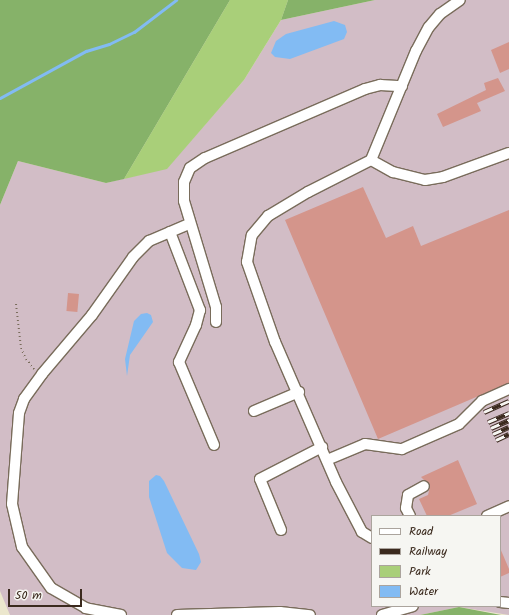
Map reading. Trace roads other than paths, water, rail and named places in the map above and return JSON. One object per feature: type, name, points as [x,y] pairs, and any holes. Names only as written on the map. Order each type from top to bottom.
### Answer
[{"type":"lane","points":[[371,537],[362,532],[327,460],[299,392],[276,342],[247,262],[252,235],[268,216],[371,160],[429,27],[440,14],[460,0]]},
{"type":"lane","points":[[216,322],[216,307],[184,201],[184,182],[190,168],[204,158],[365,89],[380,85],[402,86]]},
{"type":"lane","points":[[371,160],[393,172],[425,180],[443,178],[509,153]]},
{"type":"lane","points":[[121,615],[86,608],[51,588],[22,547],[12,504],[19,414],[24,399],[42,374],[92,315],[133,258],[149,241],[190,224]]},
{"type":"lane","points":[[170,232],[200,310],[196,325],[179,362],[214,445]]},
{"type":"lane","points":[[327,460],[365,444],[402,449],[458,424],[482,401],[509,389]]},
{"type":"lane","points":[[254,411],[299,392]]},
{"type":"lane","points":[[281,530],[260,479],[322,447]]},
{"type":"lane","points":[[410,515],[406,508],[408,494],[424,486]]},
{"type":"lane","points":[[489,515],[509,506]]},
{"type":"lane","points":[[382,615],[410,607]]},
{"type":"lane","points":[[177,615],[280,612],[310,615]]},
{"type":"water","points":[[334,21],[345,25],[347,32],[344,39],[290,59],[275,57],[271,53],[276,41],[286,34]]},
{"type":"water","points":[[147,313],[151,315],[153,322],[130,355],[127,376],[125,359],[134,321],[141,314]]},
{"type":"water","points":[[156,475],[160,476],[164,481],[199,554],[201,562],[196,570],[182,568],[167,553],[149,497],[149,481]]},
{"type":"waterway","points":[[0,98],[86,51],[109,44],[134,32],[176,0]]},
{"type":"railway","points":[[484,412],[509,401]]},
{"type":"railway","points":[[488,422],[509,413]]},
{"type":"railway","points":[[491,428],[509,420]]},
{"type":"railway","points":[[493,434],[509,427]]},
{"type":"railway","points":[[496,440],[509,434]]}]
